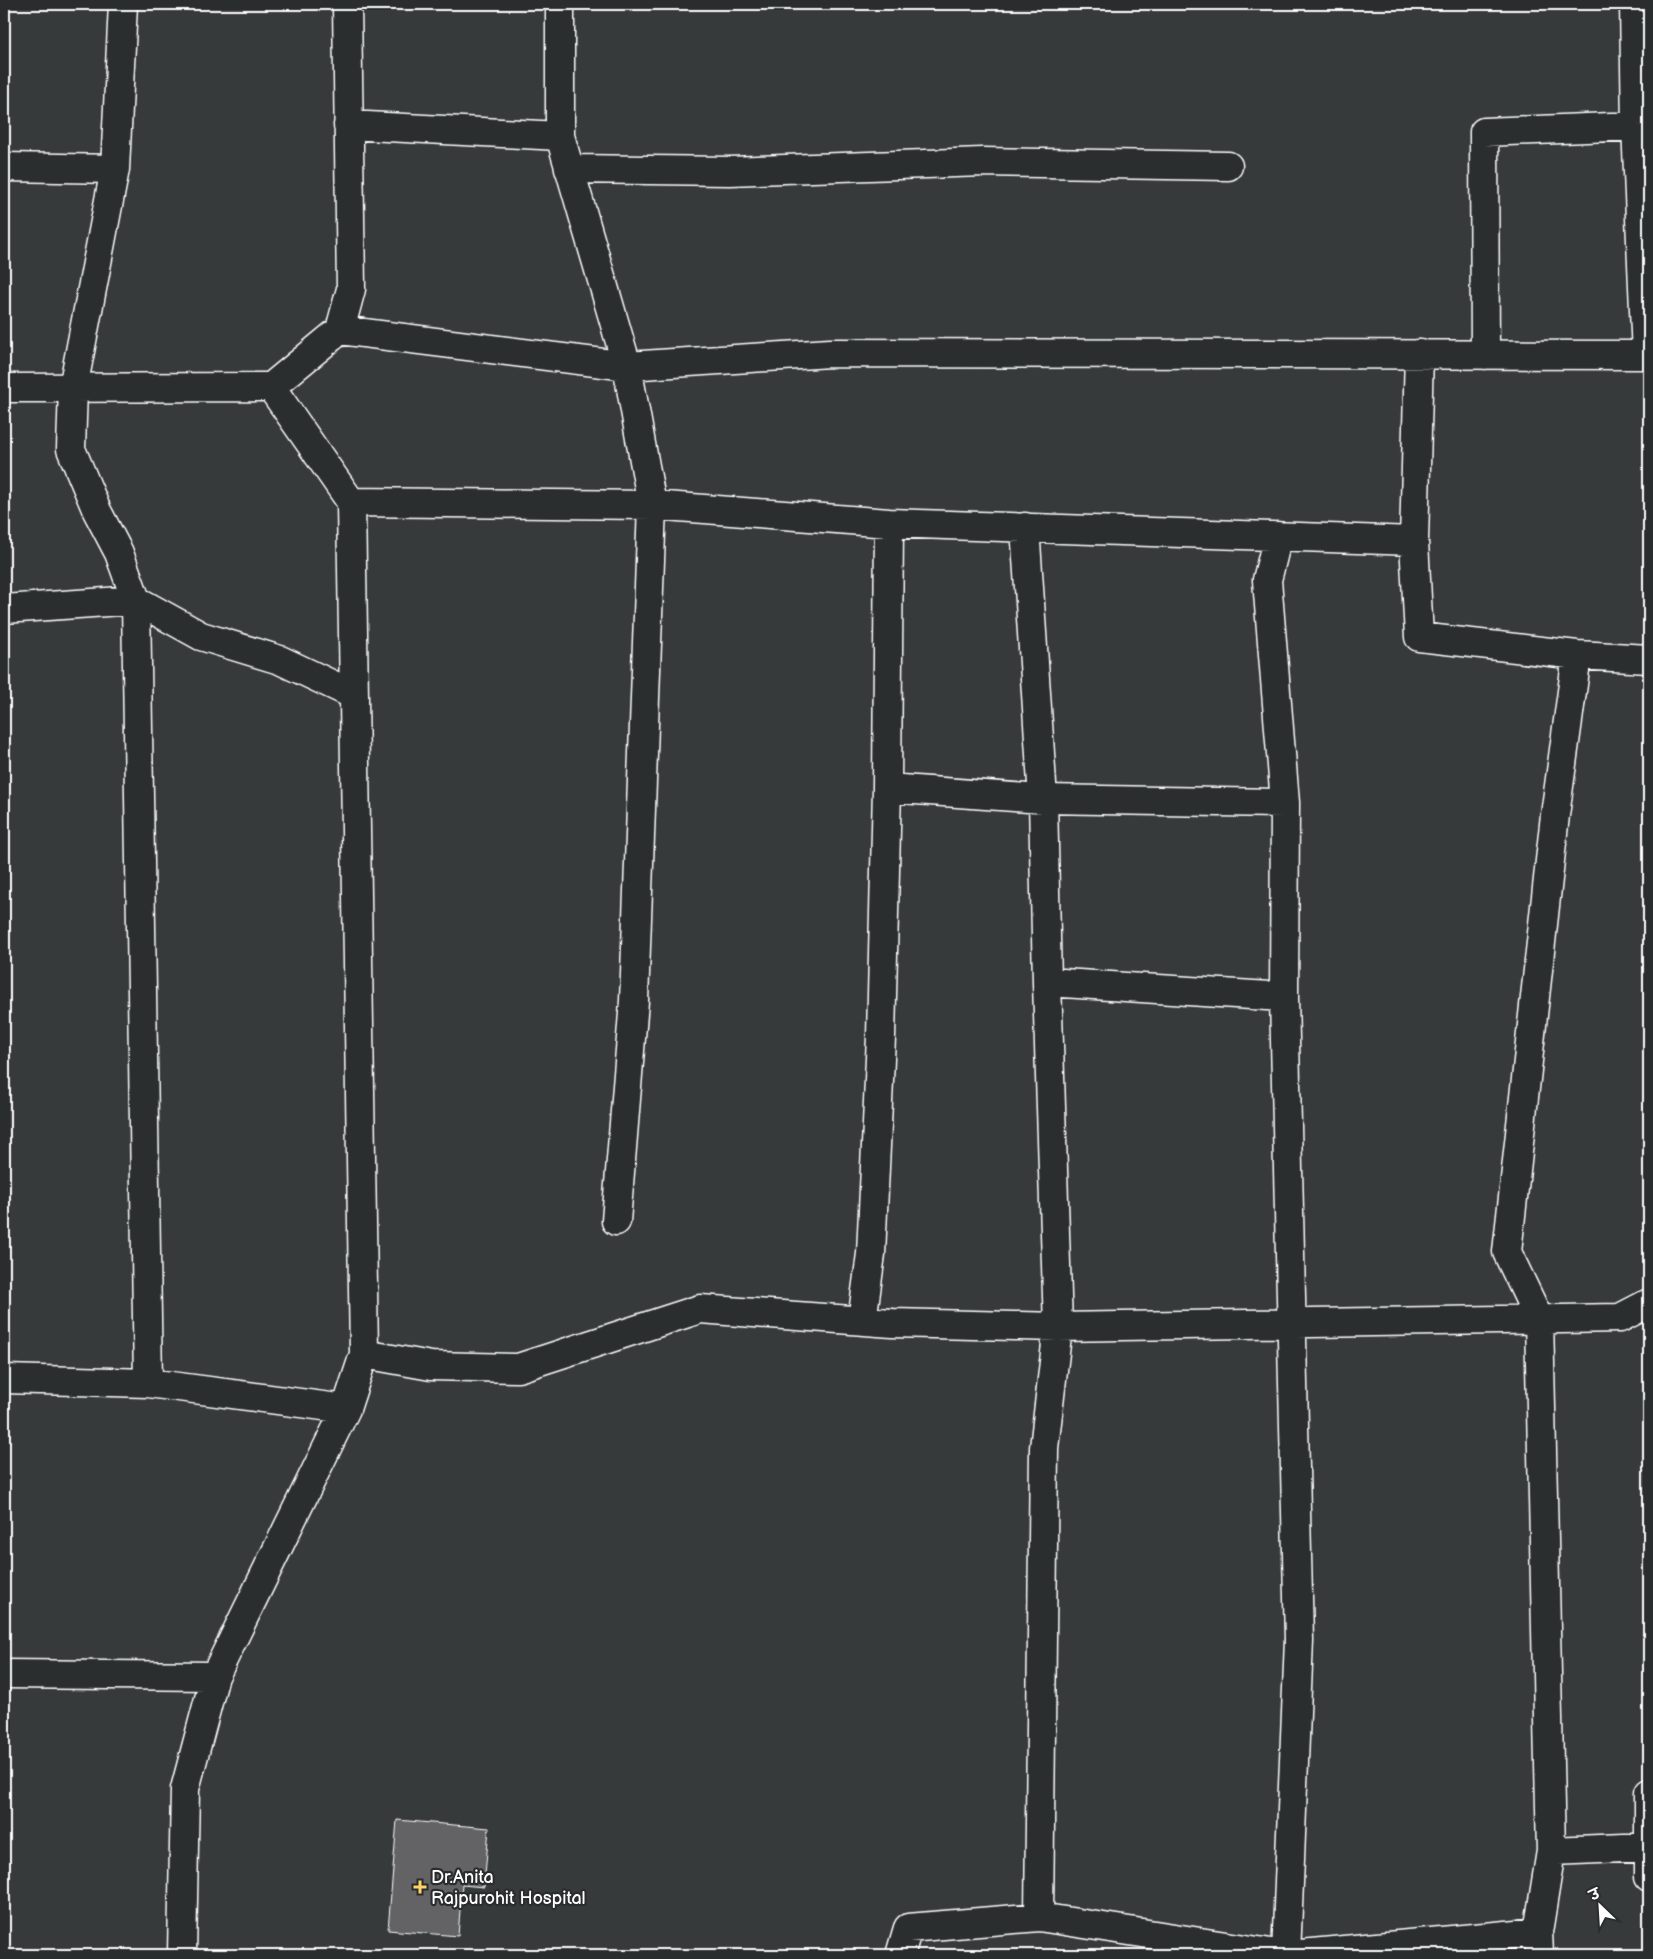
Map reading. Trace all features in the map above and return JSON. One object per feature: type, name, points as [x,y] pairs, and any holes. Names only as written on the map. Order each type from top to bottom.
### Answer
[{"type":"street","points":[[123,4],[115,169],[73,388],[71,449],[97,511],[120,554],[136,600],[148,1383]]},
{"type":"street","points":[[4,388],[270,387],[340,330],[351,289],[347,4]]},
{"type":"street","points":[[560,4],[560,136],[627,366],[652,505],[634,1001],[616,1220]]},
{"type":"street","points":[[340,330],[627,366],[830,352],[1648,354],[1636,126],[1634,4]]},
{"type":"street","points":[[348,125],[560,136]]},
{"type":"street","points":[[1485,355],[1484,132],[1636,126]]},
{"type":"street","points":[[569,169],[730,171],[983,162],[1228,166]]},
{"type":"street","points":[[4,167],[115,169]]},
{"type":"street","points":[[1419,354],[1414,541],[1419,637],[1577,655],[1649,659]]},
{"type":"street","points":[[182,1955],[184,1789],[215,1676],[346,1409],[364,1354],[351,502],[270,387]]},
{"type":"street","points":[[351,502],[652,505],[889,523],[1414,541]]},
{"type":"street","points":[[862,1321],[871,1244],[881,1037],[887,788],[889,523]]},
{"type":"street","points":[[1025,527],[1043,799],[1058,1327],[1044,1448],[1039,1917]]},
{"type":"street","points":[[900,1955],[908,1928],[1039,1917],[1285,1955],[1298,1640],[1284,997],[1285,803],[1267,580],[1278,536]]},
{"type":"street","points":[[4,609],[136,600],[201,636],[280,660],[354,695]]},
{"type":"street","points":[[1290,1955],[1539,1944],[1551,1851],[1539,1319],[1507,1252],[1555,814],[1577,655]]},
{"type":"street","points":[[887,788],[1043,799],[1285,803]]},
{"type":"street","points":[[1047,982],[1284,997]]},
{"type":"street","points":[[364,1354],[431,1366],[518,1368],[700,1309],[862,1321],[1058,1327],[1620,1318],[1649,1304]]},
{"type":"street","points":[[4,1379],[148,1383],[346,1409]]},
{"type":"street","points":[[4,1674],[215,1676]]},
{"type":"street","points":[[1649,1793],[1649,1877]]},
{"type":"street","points":[[1551,1851],[1648,1847]]},
{"type":"building","points":[[397,1820],[489,1828],[484,1887],[462,1885],[458,1936],[388,1930]]},
{"type":"place","name":"Dr.Anita Rajpurohit Hospital","points":[[420,1887]]}]
